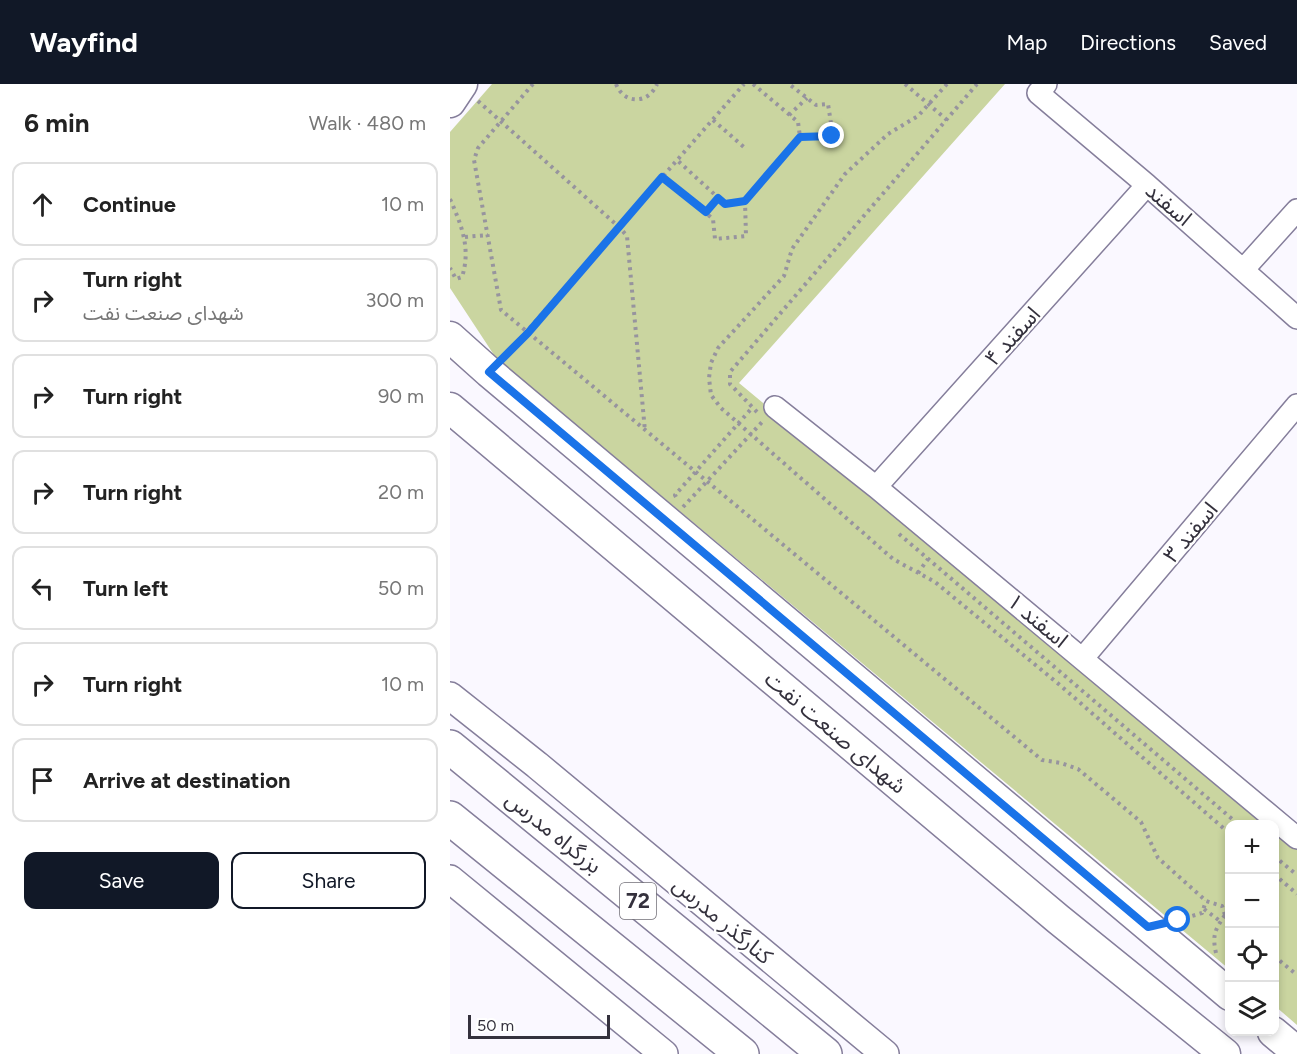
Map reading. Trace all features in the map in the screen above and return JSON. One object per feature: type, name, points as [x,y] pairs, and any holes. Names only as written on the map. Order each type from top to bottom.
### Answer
[{"type":"highway","name":"بزرگراه مدرس","points":[[450,747],[825,1054]]},
{"type":"highway","name":"72","points":[[450,818],[742,1054]]},
{"type":"main road","points":[[450,337],[1225,991]]},
{"type":"main road","name":"شهدای صنعت نفت","points":[[450,408],[1058,919],[1225,1054]]},
{"type":"main road","points":[[1278,1036],[1297,1052]]},
{"type":"street","name":"اسفند","points":[[1042,89],[1297,318]]},
{"type":"street","name":"اسفند ۴","points":[[876,487],[1147,185]]},
{"type":"street","points":[[1243,270],[1297,210]]},
{"type":"street","name":"اسفند ۳","points":[[1083,658],[1297,405]]},
{"type":"street","name":"اسفند ۱","points":[[771,418],[876,487],[1295,832]]},
{"type":"street","name":"کنارگذر مدرس","points":[[450,696],[537,765],[885,1054]]},
{"type":"street","points":[[450,879],[664,1054]]},
{"type":"path","points":[[533,84],[478,148],[474,160],[501,310],[1042,760],[1078,769],[1141,822],[1158,858],[1206,901],[1222,906],[1225,915]]},
{"type":"path","points":[[616,84],[622,94],[634,100],[648,97],[657,84]]},
{"type":"path","points":[[489,372],[528,333],[744,84]]},
{"type":"path","points":[[753,84],[798,122],[800,137]]},
{"type":"path","points":[[677,160],[725,204],[745,201],[800,137],[832,136],[828,104],[816,105],[789,84]]},
{"type":"path","points":[[905,84],[947,120]]},
{"type":"path","points":[[753,407],[675,495],[677,502],[683,507],[771,418],[753,407],[730,384],[730,372],[977,84]]},
{"type":"path","points":[[462,95],[480,105],[501,122],[619,227],[627,237],[645,431]]},
{"type":"path","points":[[789,114],[807,98]]},
{"type":"path","points":[[713,120],[745,148]]},
{"type":"path","points":[[662,177],[714,219],[715,239],[746,236],[745,201]]},
{"type":"path","points":[[706,212],[718,198]]},
{"type":"path","points":[[450,199],[465,237],[466,263],[462,277],[456,279],[450,268]]},
{"type":"path","points":[[465,237],[488,235]]},
{"type":"path","points":[[891,528],[1232,820]]},
{"type":"path","points":[[918,573],[928,559]]},
{"type":"path","points":[[1279,859],[1297,875]]},
{"type":"path","points":[[1279,878],[1297,894]]},
{"type":"path","points":[[1148,927],[1203,913],[1206,901]]},
{"type":"path","points":[[1204,909],[1220,921]]},
{"type":"path","points":[[1279,959],[1297,975]]},
{"type":"green space","points":[[492,84],[1005,84],[739,383],[1264,820],[1225,820],[1225,966],[496,358],[450,288],[450,132]]},
{"type":"green space","points":[[1279,833],[1297,848],[1297,1025],[1279,1009]]},
{"type":"route","points":[[832,136],[800,137],[745,201],[725,204],[718,198],[706,212],[662,177],[528,333],[489,372],[1148,927],[1178,920]]}]
